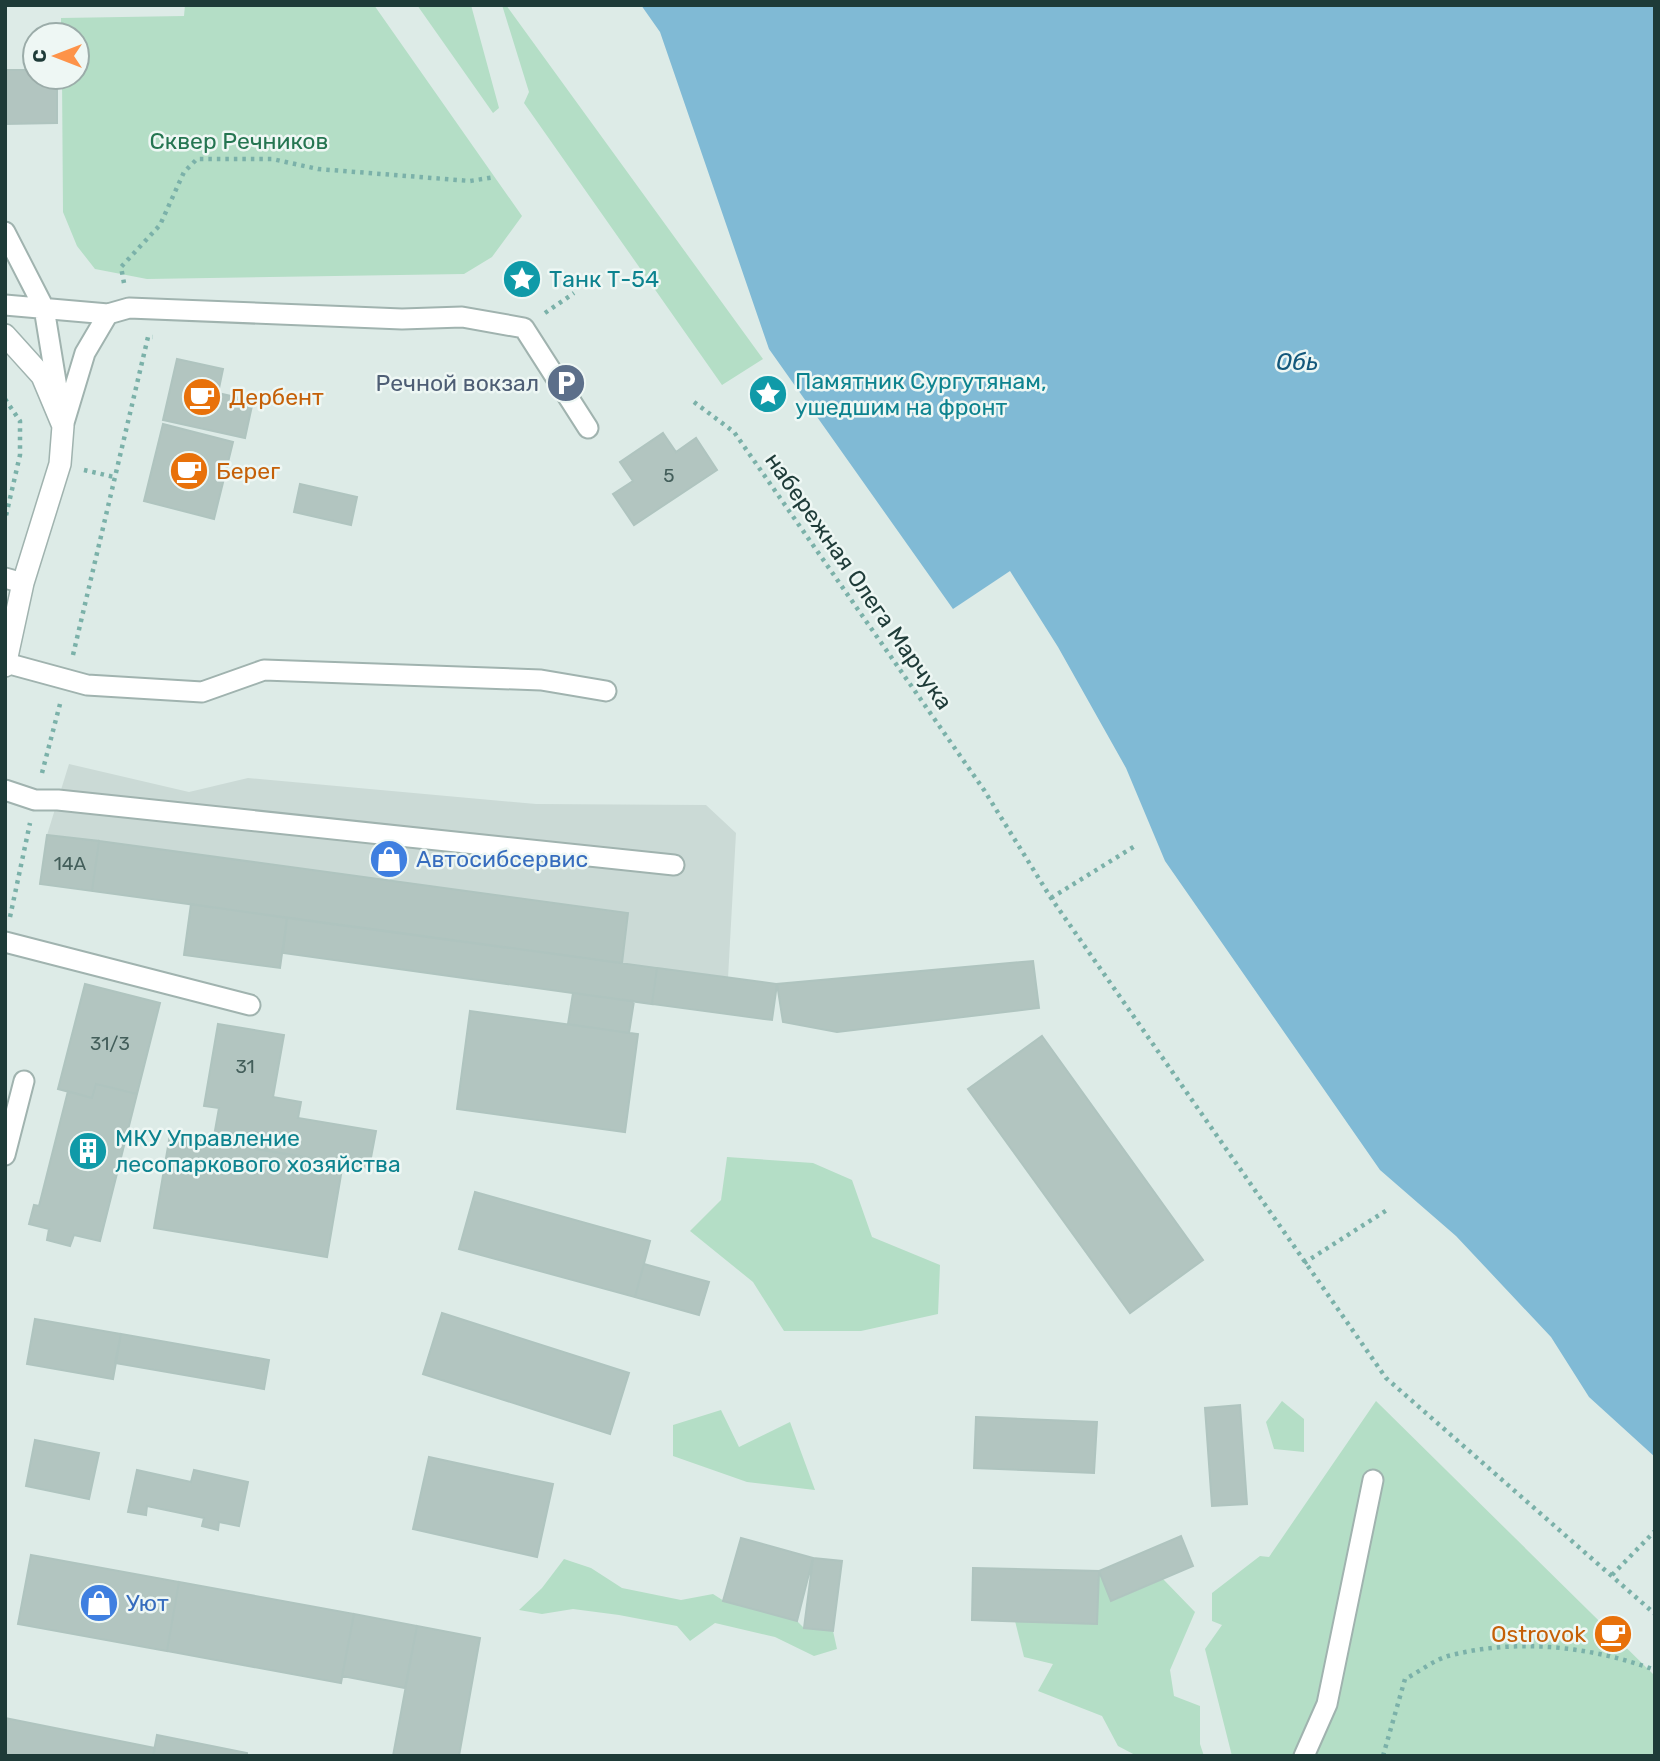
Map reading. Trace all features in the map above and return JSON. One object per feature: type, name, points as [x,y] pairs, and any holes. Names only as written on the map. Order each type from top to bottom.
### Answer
[{"type":"street","points":[[5,335],[42,376],[63,426],[60,464],[14,581],[6,664]]},
{"type":"lane","points":[[5,232],[44,308],[63,426]]},
{"type":"lane","points":[[5,305],[108,314],[129,308],[401,318],[462,317],[524,328],[587,428]]},
{"type":"lane","points":[[63,426],[85,353],[108,314]]},
{"type":"lane","points":[[6,664],[87,685],[202,692],[264,670],[541,680],[606,691]]},
{"type":"lane","points":[[5,790],[35,800],[58,800],[674,865]]},
{"type":"lane","points":[[5,942],[250,1005]]},
{"type":"lane","points":[[5,1155],[24,1081]]},
{"type":"lane","points":[[1304,1756],[1327,1704],[1373,1480]]},
{"type":"path","points":[[5,942],[35,800],[67,680],[148,337],[129,308],[121,267],[160,225],[184,172],[197,159],[272,159],[318,169],[470,181],[495,177]]},
{"type":"path","points":[[524,328],[574,293]]},
{"type":"path","points":[[148,337],[162,337]]},
{"type":"path","points":[[5,399],[20,421],[20,455],[5,520]]},
{"type":"path","name":"набережная Олега Марчука","points":[[694,402],[734,432],[984,790],[1051,898],[1386,1378],[1655,1615]]},
{"type":"path","points":[[1051,898],[1135,846]]},
{"type":"path","points":[[1304,1263],[1387,1210]]},
{"type":"path","points":[[1612,1576],[1655,1531]]},
{"type":"path","points":[[1382,1756],[1405,1679],[1447,1656],[1536,1644],[1622,1658],[1655,1670]]},
{"type":"shaded area","name":"Автосибсервис","points":[[69,764],[189,792],[248,778],[536,804],[706,805],[736,833],[728,978],[41,884],[47,835]]},
{"type":"green space","name":"Сквер Речников","points":[[185,5],[374,5],[522,216],[492,257],[464,274],[147,279],[95,269],[77,246],[63,212],[62,91],[91,91],[91,21],[61,21],[61,18],[184,16]]},
{"type":"green space","points":[[417,5],[471,5],[499,108],[493,113]]},
{"type":"green space","points":[[502,5],[506,5],[763,359],[722,385],[524,103],[529,92]]},
{"type":"green space","points":[[727,1157],[813,1163],[852,1180],[872,1237],[940,1265],[938,1314],[861,1331],[784,1331],[753,1282],[690,1231],[721,1200]]},
{"type":"green space","points":[[1282,1401],[1304,1419],[1304,1452],[1274,1449],[1266,1422]]},
{"type":"green space","points":[[1376,1401],[1655,1676],[1655,1756],[1232,1756],[1205,1649],[1222,1625],[1212,1621],[1212,1593],[1260,1556],[1269,1557]]},
{"type":"green space","points":[[721,1410],[739,1447],[790,1422],[815,1490],[747,1482],[673,1456],[673,1425]]},
{"type":"green space","points":[[564,1559],[591,1568],[622,1588],[681,1600],[713,1594],[724,1601],[797,1621],[804,1628],[833,1631],[837,1649],[814,1656],[775,1637],[715,1623],[690,1641],[677,1626],[619,1615],[573,1609],[542,1614],[519,1610],[542,1588]]},
{"type":"green space","points":[[1099,1571],[1112,1601],[1163,1579],[1195,1612],[1170,1670],[1174,1696],[1200,1706],[1200,1744],[1204,1756],[1137,1756],[1118,1746],[1102,1716],[1038,1691],[1053,1664],[1024,1657],[1015,1621],[1097,1624]]},
{"type":"water","name":"Обь","points":[[641,5],[1655,5],[1655,1457],[1589,1397],[1551,1337],[1456,1236],[1380,1170],[1165,861],[1126,768],[1058,647],[1010,571],[953,609],[769,349],[660,32]]},
{"type":"building","points":[[5,70],[21,70],[21,91],[57,91],[57,123],[5,124]]},
{"type":"building","name":"Дербент","points":[[177,359],[223,369],[218,393],[253,401],[245,438],[163,420]]},
{"type":"building","name":"Берег","points":[[163,424],[233,442],[214,519],[144,501]]},
{"type":"building","points":[[663,433],[676,452],[696,438],[717,470],[634,525],[613,494],[633,481],[620,462]]},
{"type":"building","points":[[300,484],[357,497],[351,525],[294,512]]},
{"type":"building","points":[[47,835],[99,841],[92,891],[40,884]]},
{"type":"building","points":[[99,841],[628,913],[622,963],[92,891]]},
{"type":"building","points":[[191,904],[287,918],[280,968],[184,955]]},
{"type":"building","points":[[287,918],[657,968],[652,1004],[283,953]]},
{"type":"building","points":[[1033,961],[1039,1008],[837,1032],[783,1022],[777,984]]},
{"type":"building","points":[[657,968],[777,984],[772,1020],[652,1004]]},
{"type":"building","points":[[85,984],[160,1003],[137,1094],[96,1084],[92,1098],[58,1089]]},
{"type":"building","points":[[573,993],[634,1001],[629,1033],[568,1024]]},
{"type":"building","points":[[470,1011],[638,1034],[625,1132],[457,1109]]},
{"type":"building","points":[[218,1024],[284,1035],[273,1097],[301,1102],[298,1118],[376,1131],[369,1168],[213,1142],[219,1108],[204,1106]]},
{"type":"building","points":[[1042,1036],[1203,1260],[1130,1313],[968,1089]]},
{"type":"building","name":"МКУ Управление лесопаркового хозяйства","points":[[96,1084],[137,1094],[100,1241],[74,1235],[70,1246],[47,1240],[49,1229],[29,1224],[34,1205],[39,1206],[68,1091],[92,1098]]},
{"type":"building","points":[[170,1135],[343,1163],[327,1257],[154,1228]]},
{"type":"building","points":[[475,1192],[650,1241],[635,1297],[459,1249]]},
{"type":"building","points":[[644,1264],[709,1282],[699,1315],[635,1297]]},
{"type":"building","points":[[442,1313],[629,1373],[610,1434],[423,1374]]},
{"type":"building","points":[[35,1319],[121,1334],[113,1379],[27,1364]]},
{"type":"building","points":[[121,1334],[269,1360],[264,1389],[115,1363]]},
{"type":"building","points":[[1240,1405],[1247,1504],[1212,1506],[1205,1408]]},
{"type":"building","points":[[976,1417],[1097,1422],[1094,1473],[974,1468]]},
{"type":"building","points":[[35,1440],[99,1453],[89,1499],[26,1486]]},
{"type":"building","points":[[429,1457],[553,1484],[537,1557],[413,1529]]},
{"type":"building","points":[[137,1470],[191,1482],[194,1470],[248,1482],[239,1526],[219,1522],[218,1530],[202,1526],[204,1518],[147,1506],[146,1515],[128,1512]]},
{"type":"building","points":[[1181,1536],[1193,1566],[1111,1601],[1099,1571]]},
{"type":"building","points":[[741,1538],[813,1558],[797,1621],[723,1601]]},
{"type":"building","name":"Уют","points":[[31,1555],[179,1582],[167,1651],[18,1624]]},
{"type":"building","points":[[813,1558],[842,1561],[833,1631],[804,1628]]},
{"type":"building","points":[[973,1568],[1099,1571],[1097,1624],[972,1620]]},
{"type":"building","points":[[179,1582],[354,1614],[341,1683],[167,1651]]},
{"type":"building","points":[[354,1614],[417,1626],[405,1688],[342,1676]]},
{"type":"building","points":[[417,1626],[480,1638],[459,1756],[393,1756]]},
{"type":"building","points":[[5,1718],[155,1748],[153,1756],[5,1756]]},
{"type":"building","points":[[157,1735],[247,1753],[247,1756],[153,1756]]},
{"type":"place","name":"Танк Т-54","points":[[522,279]]},
{"type":"place","name":"Речной вокзал","points":[[566,383]]},
{"type":"place","name":"Памятник Сургутянам, ушедшим на фронт","points":[[768,394]]},
{"type":"place","name":"Дербент","points":[[202,397]]},
{"type":"place","name":"Берег","points":[[189,471]]},
{"type":"place","name":"Автосибсервис","points":[[389,859]]},
{"type":"place","name":"МКУ Управление лесопаркового хозяйства","points":[[88,1151]]},
{"type":"place","name":"Уют","points":[[99,1603]]},
{"type":"place","name":"Ostrovok","points":[[1613,1634]]}]
